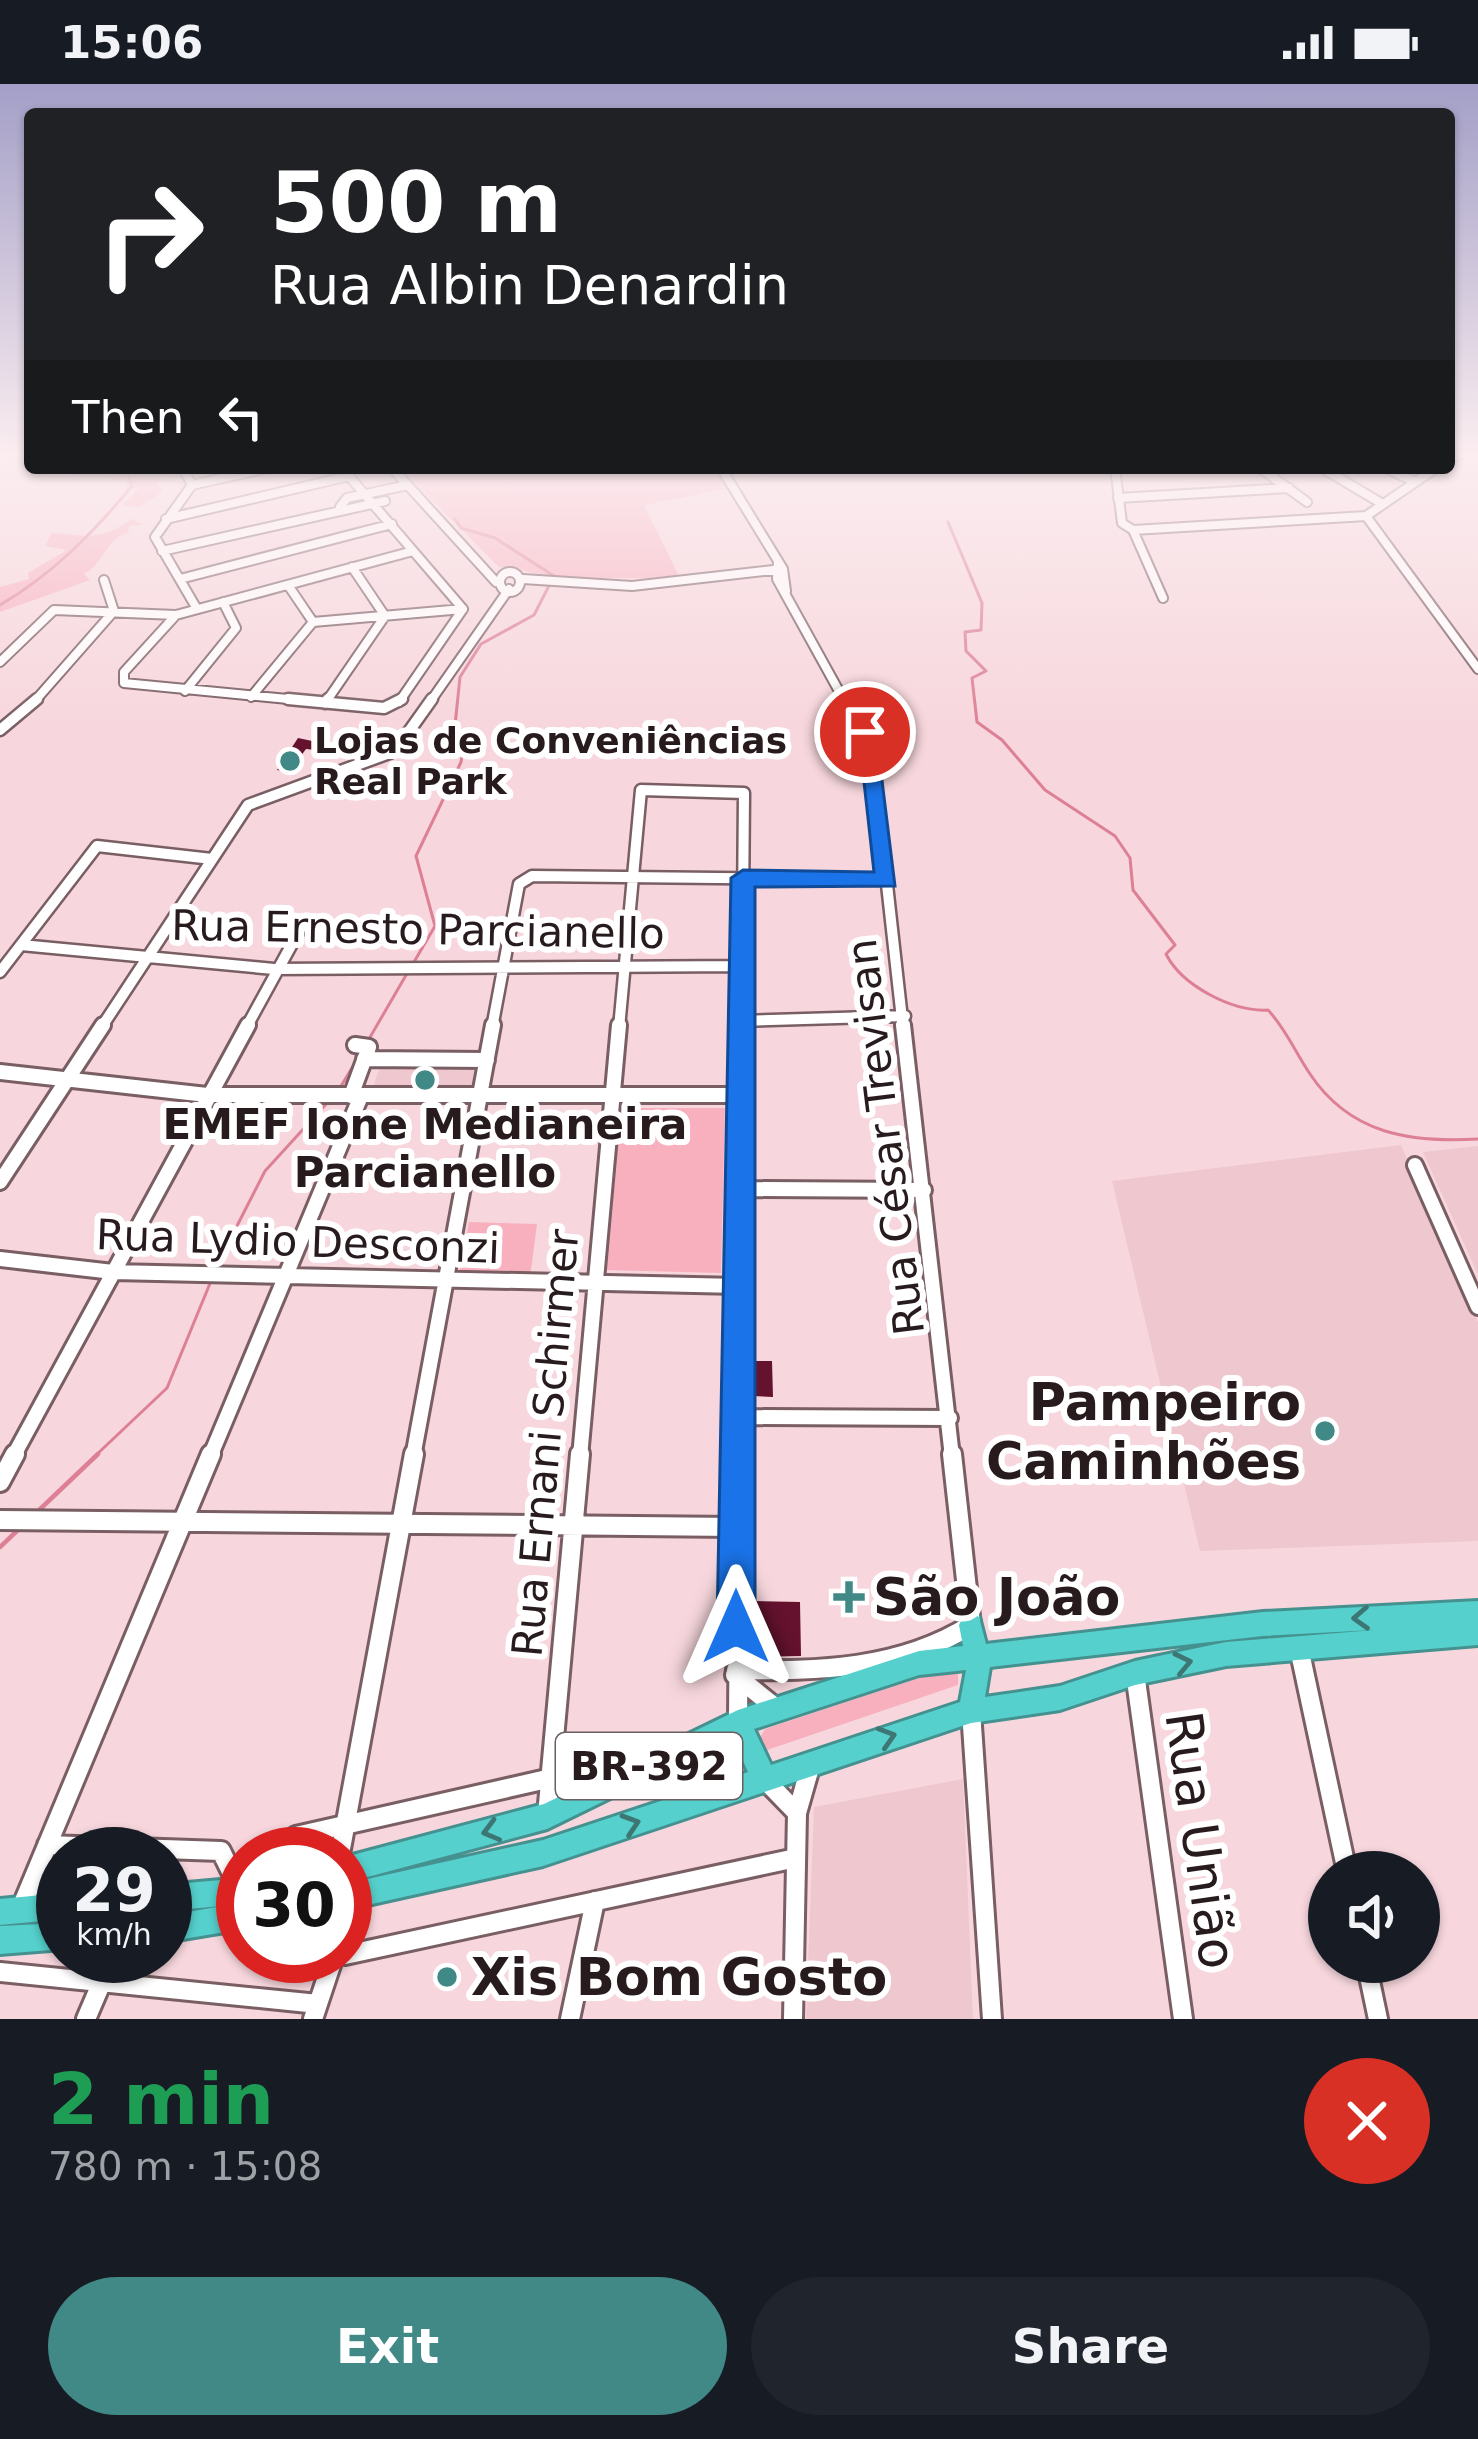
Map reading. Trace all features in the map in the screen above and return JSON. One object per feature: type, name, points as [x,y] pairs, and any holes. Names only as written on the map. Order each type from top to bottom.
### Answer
[{"type":"highway","name":"BR-392","points":[[372,1883],[543,1853],[765,1780],[818,1759],[968,1671],[1008,1655],[1263,1624],[1478,1613]]},
{"type":"highway","name":"BR-392","points":[[372,1878],[548,1816],[737,1722],[868,1677],[968,1671],[1060,1698],[1135,1673],[1226,1654],[1478,1633]]},
{"type":"highway","name":"BR-392","points":[[737,1722],[765,1780]]},
{"type":"highway","points":[[0,1940],[36,1938]]},
{"type":"street","points":[[158,542],[197,609]]},
{"type":"street","points":[[162,551],[197,542]]},
{"type":"street","points":[[180,578],[320,542]]},
{"type":"street","points":[[406,542],[463,609]]},
{"type":"street","points":[[461,542],[507,587],[545,582],[656,585],[779,566]]},
{"type":"street","name":"Rua César Trevisan","points":[[765,542],[786,591],[868,738],[950,1418],[992,2019]]},
{"type":"street","points":[[1138,542],[1163,598]]},
{"type":"street","points":[[1385,542],[1478,670]]},
{"type":"street","points":[[0,662],[49,612],[113,605],[176,615],[413,551]]},
{"type":"street","points":[[480,563],[511,575]]},
{"type":"street","points":[[352,567],[385,616]]},
{"type":"street","points":[[507,587],[511,575]]},
{"type":"street","points":[[0,1182],[212,859],[258,798],[395,751],[511,575]]},
{"type":"street","points":[[104,580],[113,605]]},
{"type":"street","points":[[288,585],[313,622]]},
{"type":"street","points":[[185,691],[236,628],[223,602]]},
{"type":"street","points":[[0,730],[20,718],[113,605]]},
{"type":"street","points":[[251,697],[313,622],[463,609]]},
{"type":"street","points":[[176,615],[124,672],[124,683],[385,708],[401,701],[463,609]]},
{"type":"street","points":[[325,703],[385,616]]},
{"type":"street","name":"Rua Ernani Schirmer","points":[[548,1816],[547,1779],[641,790],[744,793],[743,878]]},
{"type":"street","points":[[0,972],[97,846],[212,859]]},
{"type":"street","points":[[737,1722],[743,878]]},
{"type":"street","points":[[346,1825],[523,879],[887,880]]},
{"type":"street","points":[[0,1481],[274,969],[304,922]]},
{"type":"street","name":"Rua Ernesto Parcianello","points":[[21,945],[274,969],[742,966]]},
{"type":"street","points":[[741,1021],[905,1016]]},
{"type":"street","points":[[55,1827],[356,1096],[369,1047],[356,1045]]},
{"type":"street","points":[[364,1059],[487,1060]]},
{"type":"street","points":[[0,1072],[207,1095],[740,1095]]},
{"type":"street","points":[[1415,1165],[1478,1307]]},
{"type":"street","points":[[739,1189],[924,1190]]},
{"type":"street","name":"Rua Lydio Desconzi","points":[[0,1259],[113,1272],[738,1286]]},
{"type":"street","points":[[737,1417],[950,1418]]},
{"type":"street","points":[[0,1520],[736,1527]]},
{"type":"street","points":[[735,1672],[814,1671],[877,1661],[954,1638],[968,1671]]},
{"type":"street","points":[[1300,1648],[1343,1851]]},
{"type":"street","points":[[735,1672],[776,1709]]},
{"type":"street","name":"Rua União","points":[[1135,1673],[1183,2019]]},
{"type":"street","points":[[793,2019],[797,1813],[810,1764],[818,1759]]},
{"type":"street","points":[[337,1827],[547,1779]]},
{"type":"street","points":[[765,1780],[797,1813]]},
{"type":"street","points":[[372,1949],[796,1858]]},
{"type":"street","points":[[10,1911],[36,1865]]},
{"type":"street","points":[[570,2019],[595,1901]]},
{"type":"street","points":[[0,1972],[36,1975]]},
{"type":"street","points":[[86,2019],[101,1983]]},
{"type":"street","points":[[116,1983],[316,2012],[327,1983]]},
{"type":"street","points":[[1370,1983],[1378,2019]]},
{"type":"shaded area","points":[[113,542],[84,574],[90,580],[0,612],[0,587],[29,579],[28,573],[67,550],[45,546]]},
{"type":"shaded area","points":[[474,542],[662,542],[680,578],[564,578],[499,567]]},
{"type":"shaded area","name":"EMEF Ione Medianeira Parcianello","points":[[382,1061],[441,1061],[441,1069],[477,1069],[474,1091],[372,1090]]},
{"type":"shaded area","points":[[621,1108],[725,1108],[721,1273],[604,1270]]},
{"type":"shaded area","name":"Pampeiro Caminhões","points":[[1401,1145],[1478,1322],[1478,1541],[1200,1551],[1112,1181]]},
{"type":"shaded area","points":[[1478,1146],[1478,1275],[1423,1152]]},
{"type":"shaded area","points":[[469,1222],[537,1224],[530,1277],[458,1278]]},
{"type":"shaded area","points":[[949,1668],[958,1673],[958,1685],[761,1752],[756,1744],[765,1729]]},
{"type":"shaded area","points":[[963,1779],[973,2019],[806,2019],[814,1807]]},
{"type":"building","name":"Lojas de Conveniências Real Park","points":[[298,738],[336,746],[335,752],[306,749],[289,772],[277,770]]},
{"type":"building","points":[[752,1361],[772,1361],[773,1397],[752,1396]]},
{"type":"building","points":[[752,1601],[800,1602],[801,1656],[752,1657]]},
{"type":"waterway","points":[[0,605],[80,542]]},
{"type":"waterway","points":[[414,962],[435,926],[416,856],[461,762],[464,744],[454,735],[460,677],[481,644],[534,615],[554,576],[502,542]]},
{"type":"waterway","points":[[957,542],[982,603],[981,630],[965,632],[966,651],[986,671],[972,678],[977,722],[1002,740],[1045,790],[1115,836],[1130,858],[1133,890],[1175,945],[1166,954],[1174,966],[1210,995],[1240,1007],[1268,1010],[1326,1094],[1363,1122],[1406,1136],[1478,1139]]},
{"type":"waterway","points":[[369,1039],[409,970]]},
{"type":"waterway","points":[[338,1091],[358,1058]]},
{"type":"waterway","points":[[216,1267],[265,1171],[328,1102]]},
{"type":"waterway","points":[[94,1457],[167,1388],[211,1281]]},
{"type":"waterway","points":[[36,1513],[98,1454]]},
{"type":"waterway","points":[[0,1547],[20,1528]]},
{"type":"place","name":"Lojas de Conveniências Real Park","points":[[290,761]]},
{"type":"place","name":"EMEF Ione Medianeira Parcianello","points":[[425,1080]]},
{"type":"place","name":"Pampeiro Caminhões","points":[[1325,1431]]},
{"type":"place","name":"São João","points":[[849,1597]]},
{"type":"place","name":"Xis Bom Gosto","points":[[447,1977]]},
{"type":"route","points":[[736,1627],[743,878],[887,880],[872,750],[865,732]]}]
